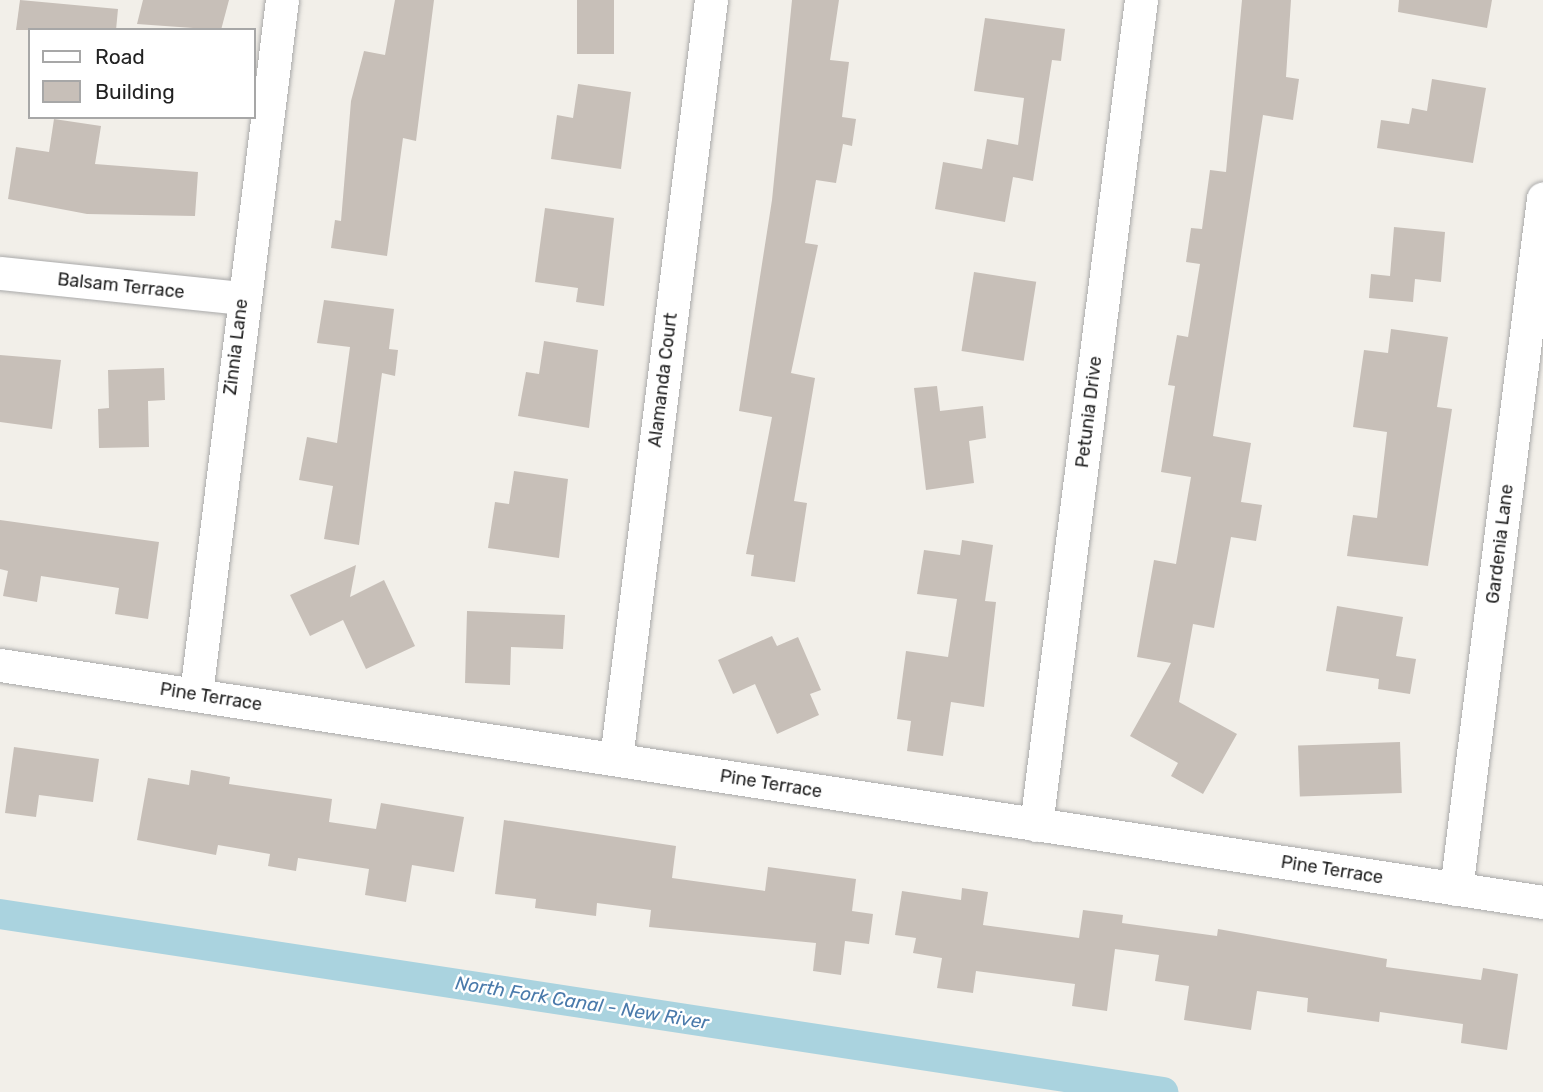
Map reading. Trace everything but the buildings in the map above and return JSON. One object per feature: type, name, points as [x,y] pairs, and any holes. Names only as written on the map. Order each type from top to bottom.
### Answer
[{"type":"street","name":"Zinnia Lane","points":[[196,694],[242,298],[282,0]]},
{"type":"street","name":"Alamanda Court","points":[[615,759],[711,0]]},
{"type":"street","name":"Petunia Drive","points":[[1036,825],[1141,0]]},
{"type":"street","name":"Gardenia Lane","points":[[1456,889],[1543,198]]},
{"type":"street","name":"Balsam Terrace","points":[[0,273],[242,298]]},
{"type":"street","name":"Pine Terrace","points":[[0,665],[1543,902]]},
{"type":"waterway","name":"North Fork Canal - New River","points":[[0,914],[1163,1092]]}]
